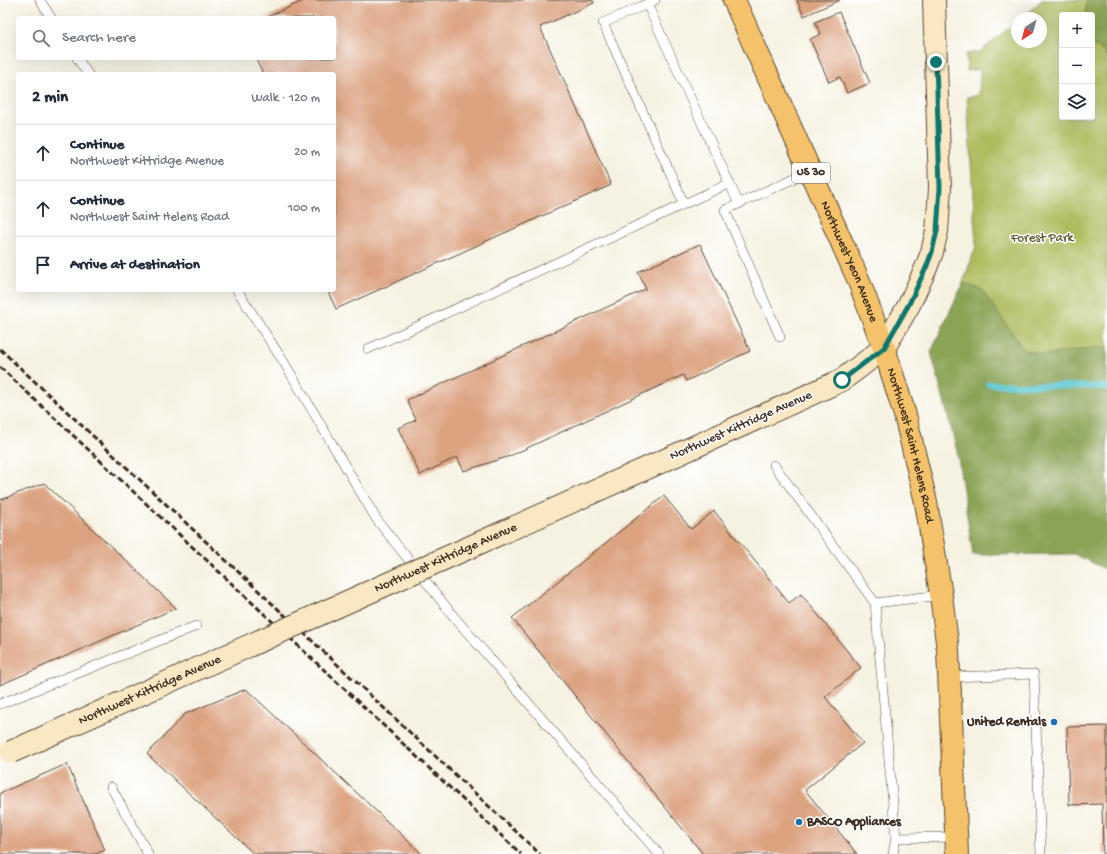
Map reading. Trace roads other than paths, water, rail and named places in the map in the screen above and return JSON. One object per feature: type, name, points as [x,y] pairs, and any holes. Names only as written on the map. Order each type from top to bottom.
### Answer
[{"type":"highway","name":"Northwest Yeon Avenue","points":[[734,0],[858,279],[884,348]]},
{"type":"highway","name":"Northwest Saint Helens Road","points":[[884,348],[905,415],[926,502],[941,594],[948,650],[957,845]]},
{"type":"main road","points":[[884,348],[909,304],[926,268],[937,231],[940,188],[934,0]]},
{"type":"main road","name":"Northwest Kittridge Avenue","points":[[5,754],[842,380],[884,348]]},
{"type":"lane","points":[[40,0],[50,16]]},
{"type":"lane","points":[[684,204],[603,24],[652,1],[739,204]]},
{"type":"lane","points":[[78,60],[87,72]]},
{"type":"lane","points":[[780,337],[725,210],[810,171]]},
{"type":"lane","points":[[368,349],[730,183]]},
{"type":"lane","points":[[238,292],[285,364],[377,520],[455,618],[659,854]]},
{"type":"lane","points":[[774,464],[875,603],[896,838],[893,854]]},
{"type":"lane","points":[[875,603],[941,594]]},
{"type":"lane","points":[[0,704],[196,626]]},
{"type":"lane","points":[[949,677],[1034,674],[1042,854]]},
{"type":"lane","points":[[111,787],[148,854]]},
{"type":"lane","points":[[896,838],[957,845]]},
{"type":"waterway","points":[[988,384],[1107,387]]},
{"type":"railway","points":[[0,349],[540,854]]},
{"type":"railway","points":[[0,367],[521,854]]},
{"type":"place","name":"United Rentals","points":[[1054,722]]},
{"type":"place","name":"BASCO Appliances","points":[[799,822]]},
{"type":"park label","name":"Forest Park","points":[[1042,238]]}]
